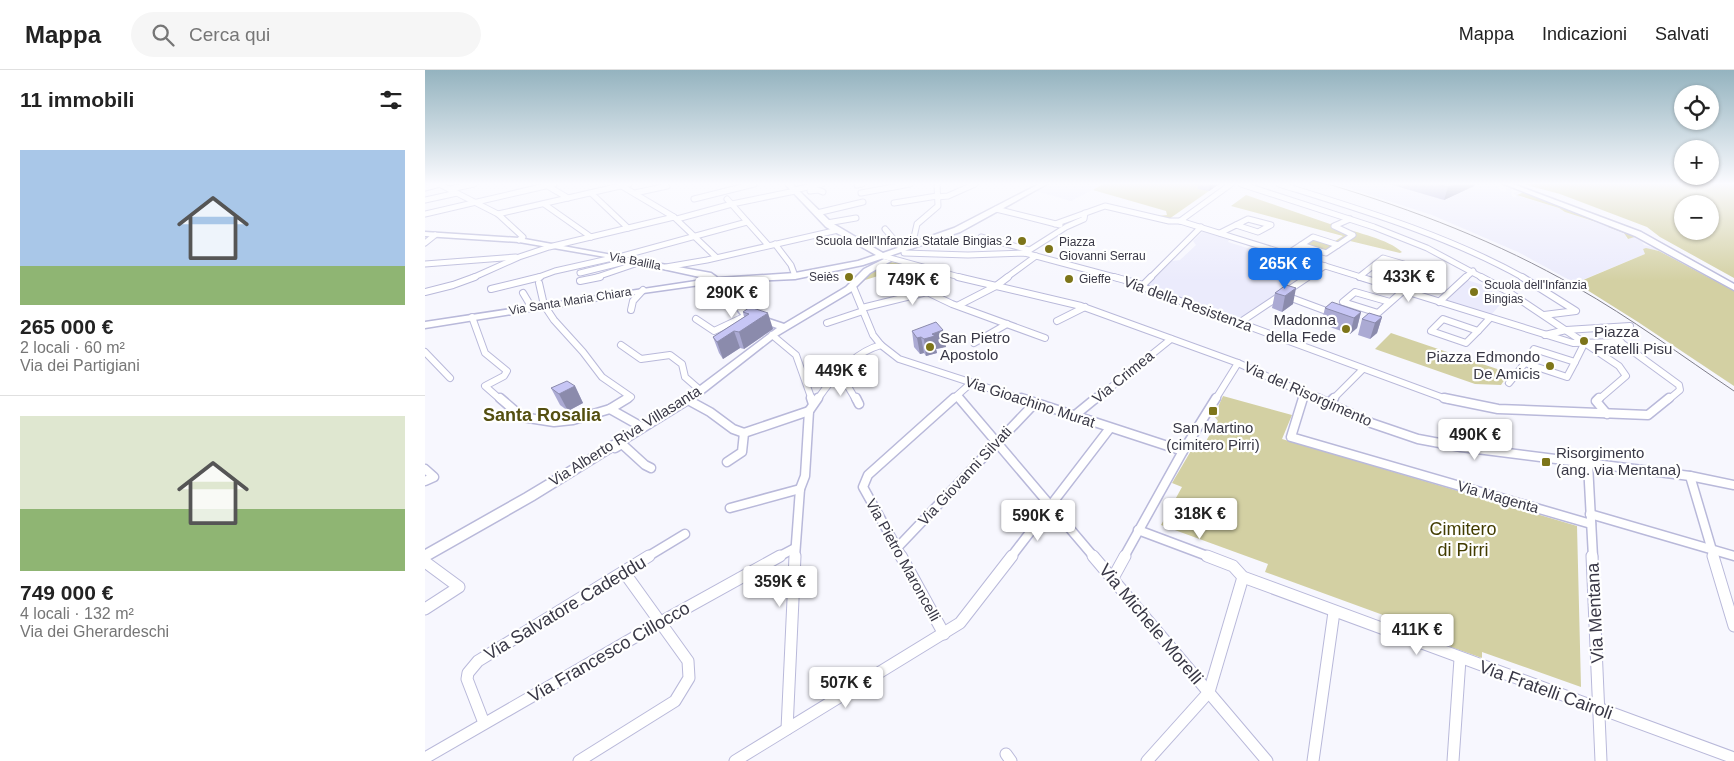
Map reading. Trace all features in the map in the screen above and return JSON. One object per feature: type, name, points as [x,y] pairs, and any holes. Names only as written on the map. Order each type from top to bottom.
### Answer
[{"type":"street","points":[[500,216],[523,237],[519,240]]},
{"type":"street","points":[[562,216],[591,236]]},
{"type":"street","points":[[616,216],[628,228]]},
{"type":"street","points":[[672,216],[716,258]]},
{"type":"street","points":[[425,292],[451,288],[521,256],[551,246],[682,216]]},
{"type":"street","points":[[742,216],[768,246]]},
{"type":"street","points":[[820,216],[837,230],[887,258]]},
{"type":"street","points":[[912,246],[917,224],[926,216]]},
{"type":"street","points":[[861,266],[887,258],[957,230],[983,216]]},
{"type":"street","points":[[1025,216],[1066,227]]},
{"type":"street","points":[[1055,224],[1076,216]]},
{"type":"street","points":[[885,229],[904,251],[975,255],[1027,251],[1066,227],[1084,219],[1084,216]]},
{"type":"street","points":[[1149,216],[1169,221],[1180,221],[1201,227],[1573,343],[1621,342]]},
{"type":"street","points":[[1180,221],[1187,216]]},
{"type":"street","points":[[1342,216],[1420,245],[1473,271],[1544,315],[1585,344],[1597,349],[1624,371],[1626,376],[1596,401],[1607,414]]},
{"type":"street","points":[[1381,216],[1436,236],[1475,254],[1541,289],[1576,311],[1544,315]]},
{"type":"street","points":[[1591,216],[1638,234],[1734,287]]},
{"type":"street","points":[[1602,216],[1643,232],[1734,281]]},
{"type":"street","points":[[827,223],[856,218]]},
{"type":"street","points":[[1220,233],[1235,225],[1248,219],[1271,225],[1258,232],[1235,225]]},
{"type":"street","points":[[1300,245],[1326,253],[1353,235],[1334,226],[1350,219]]},
{"type":"street","points":[[1374,227],[1390,219]]},
{"type":"street","points":[[491,289],[747,222]]},
{"type":"street","points":[[1143,285],[1201,227]]},
{"type":"street","points":[[665,267],[716,258],[837,230]]},
{"type":"street","name":"Via Balilla","points":[[425,234],[519,240],[618,257],[711,276],[716,281],[795,276],[861,266]]},
{"type":"street","points":[[425,242],[435,234]]},
{"type":"street","name":"Via della Resistenza","points":[[981,236],[1027,251],[1036,256],[1143,285],[1145,288],[1445,399],[1480,407],[1648,415],[1681,390],[1679,385],[1601,328]]},
{"type":"street","points":[[1287,254],[1313,237],[1338,245]]},
{"type":"street","points":[[904,251],[925,242]]},
{"type":"street","points":[[775,244],[791,265],[795,276]]},
{"type":"street","points":[[425,264],[521,256]]},
{"type":"street","points":[[959,305],[996,286],[1036,256]]},
{"type":"street","name":"Via del Risorgimento","points":[[887,258],[1085,308],[1238,364],[1371,423],[1418,439],[1461,447],[1689,476],[1734,485]]},
{"type":"street","points":[[1359,277],[1383,258],[1414,267],[1403,276],[1372,267]]},
{"type":"street","points":[[580,273],[632,260]]},
{"type":"street","points":[[580,281],[600,277],[641,262]]},
{"type":"street","name":"Via Alberto Riva Villasanta","points":[[425,557],[687,400],[772,335],[851,288],[861,266]]},
{"type":"street","points":[[1239,322],[1325,266]]},
{"type":"street","points":[[1439,302],[1473,271]]},
{"type":"street","points":[[716,281],[728,291],[751,317],[784,328]]},
{"type":"street","name":"Via Santa Maria Chiara","points":[[425,324],[643,290],[716,281]]},
{"type":"street","points":[[472,318],[485,353],[507,371],[504,376],[485,386],[522,417],[563,422],[610,409],[631,397],[601,377],[583,352],[554,320],[544,305],[539,283]]},
{"type":"street","points":[[687,400],[710,412],[733,429],[745,433],[811,408],[832,379],[870,348],[881,345],[873,335],[854,289],[851,288]]},
{"type":"street","points":[[631,310],[633,302],[643,290]]},
{"type":"street","points":[[1343,302],[1378,313],[1403,291]]},
{"type":"street","points":[[827,323],[923,292],[1045,338]]},
{"type":"street","points":[[1282,294],[1329,312],[1355,292],[1390,302]]},
{"type":"street","points":[[523,293],[529,303],[528,308]]},
{"type":"street","points":[[1057,321],[1085,308]]},
{"type":"street","points":[[696,319],[704,326],[714,330],[751,317]]},
{"type":"street","points":[[739,327],[751,317]]},
{"type":"street","points":[[1478,331],[1443,319],[1431,331],[1466,343],[1478,331],[1490,318]]},
{"type":"street","points":[[974,343],[1007,324]]},
{"type":"street","points":[[1545,335],[1566,330],[1630,326]]},
{"type":"street","points":[[772,335],[796,355],[811,408],[805,476],[800,489],[795,548],[787,729]]},
{"type":"street","name":"Via Crimea","points":[[1075,416],[1171,338]]},
{"type":"street","points":[[1525,363],[1567,377],[1585,344]]},
{"type":"street","points":[[621,345],[641,359],[670,355],[682,364],[685,377],[700,390]]},
{"type":"street","name":"Via Gioachino Murat","points":[[881,345],[899,359],[1033,404],[1183,451]]},
{"type":"street","points":[[1509,383],[1534,349],[1575,362]]},
{"type":"street","points":[[425,352],[450,378]]},
{"type":"street","points":[[1113,578],[1183,451],[1238,364]]},
{"type":"street","points":[[1328,404],[1363,369]]},
{"type":"street","points":[[832,379],[846,384],[859,404]]},
{"type":"street","name":"Via Pietro Maroncelli","points":[[944,634],[863,487],[864,481],[971,383]]},
{"type":"street","name":"Via Magenta","points":[[1305,393],[1291,436],[1590,519],[1734,556]]},
{"type":"street","name":"Via Michele Morelli","points":[[957,396],[1267,761]]},
{"type":"street","name":"Via Giovanni Silvati","points":[[897,548],[1033,404]]},
{"type":"street","points":[[610,409],[641,427]]},
{"type":"street","points":[[735,761],[960,623],[972,610],[1049,506],[1111,428]]},
{"type":"street","points":[[727,462],[744,454],[745,433]]},
{"type":"street","points":[[612,446],[614,448],[622,444],[645,465],[651,468]]},
{"type":"street","name":"Via Mentana","points":[[1587,464],[1601,761]]},
{"type":"street","points":[[425,469],[434,477],[425,481]]},
{"type":"street","points":[[1689,476],[1734,626]]},
{"type":"street","points":[[730,508],[800,489]]},
{"type":"street","name":"Via Fratelli Cairoli","points":[[1138,530],[1233,566],[1243,577],[1334,612],[1734,758]]},
{"type":"street","name":"Via Salvatore Cadeddu","points":[[484,724],[467,679],[472,668],[485,656],[685,534]]},
{"type":"street","name":"Via Francesco Cillocco","points":[[425,758],[661,622],[795,548]]},
{"type":"street","points":[[425,562],[459,587],[425,609]]},
{"type":"street","points":[[579,761],[675,701],[686,688],[692,672],[688,661],[624,572]]},
{"type":"street","points":[[1147,761],[1209,692],[1243,577]]},
{"type":"street","points":[[1313,761],[1334,612]]},
{"type":"street","points":[[1453,761],[1459,658]]},
{"type":"shaded area","points":[[1435,216],[1578,216],[1610,227],[1625,234],[1627,239],[1638,236],[1644,245],[1665,251],[1643,249],[1645,254],[1575,283],[1518,252]]},
{"type":"shaded area","points":[[1203,231],[1229,240],[1228,242],[1311,268],[1295,279],[1289,279],[1283,284],[1288,286],[1241,318],[1236,318],[1148,285],[1172,261],[1180,260],[1196,245],[1193,241]]},
{"type":"shaded area","name":"Scuola dell'Infanzia Bingias","points":[[1467,280],[1480,284],[1505,299],[1491,315],[1446,300]]},
{"type":"green space","points":[[1159,216],[1173,216],[1169,219]]},
{"type":"green space","points":[[1269,216],[1308,216],[1330,224],[1343,219],[1338,226],[1389,243],[1402,252],[1346,240],[1326,253],[1300,245],[1313,237],[1332,243],[1343,236]]},
{"type":"green space","points":[[1578,216],[1587,216],[1638,236],[1628,239],[1624,233]]},
{"type":"green space","points":[[1619,216],[1674,216],[1674,240],[1719,240],[1719,216],[1734,216],[1734,278],[1660,237],[1647,227]]},
{"type":"green space","points":[[1643,249],[1659,251],[1734,291],[1734,386],[1576,283],[1645,254]]},
{"type":"green space","points":[[888,262],[901,263],[904,268],[865,280],[857,285],[870,272]]},
{"type":"green space","points":[[1391,333],[1509,373],[1501,385],[1475,384],[1375,349]]},
{"type":"green space","name":"Cimitero di Pirri","points":[[1223,396],[1292,415],[1282,439],[1577,526],[1581,687],[1482,652],[1482,658],[1414,634],[1416,627],[1265,572],[1268,564],[1161,525],[1182,487],[1172,483],[1192,449],[1200,451],[1218,421],[1214,416]]},
{"type":"building","points":[[1286,285],[1296,288],[1285,296],[1275,293]]},
{"type":"building","points":[[1332,302],[1361,312],[1354,318],[1325,308]]},
{"type":"building","points":[[750,307],[768,313],[739,332],[734,331],[717,342],[713,337],[749,314],[743,312]]},
{"type":"building","points":[[1369,313],[1382,317],[1375,323],[1362,319]]},
{"type":"building","points":[[936,322],[943,330],[932,334],[935,336],[924,339],[921,337],[917,338],[912,331]]},
{"type":"building","points":[[567,381],[575,386],[559,394],[551,388]]},
{"type":"tram line","points":[[1425,216],[1486,241],[1576,287],[1617,311],[1734,391]]},
{"type":"place","name":"Scuola dell'Infanzia Statale Bingias 2","points":[[1022,241]]},
{"type":"place","name":"Piazza Giovanni Serrau","points":[[1049,249]]},
{"type":"place","name":"Seiès","points":[[849,277]]},
{"type":"place","name":"Gieffe","points":[[1069,279]]},
{"type":"place","name":"Scuola dell'Infanzia Bingias","points":[[1474,292]]},
{"type":"place","name":"Madonna della Fede","points":[[1346,329]]},
{"type":"place","name":"Piazza Fratelli Pisu","points":[[1584,341]]},
{"type":"place","name":"San Pietro Apostolo","points":[[930,347]]},
{"type":"place","name":"Piazza Edmondo De Amicis","points":[[1550,366]]},
{"type":"place","name":"San Martino (cimitero Pirri)","points":[[1213,411]]},
{"type":"place","name":"Risorgimento (ang. via Mentana)","points":[[1546,462]]},
{"type":"district","name":"Santa Rosalia","points":[[542,415]]}]
